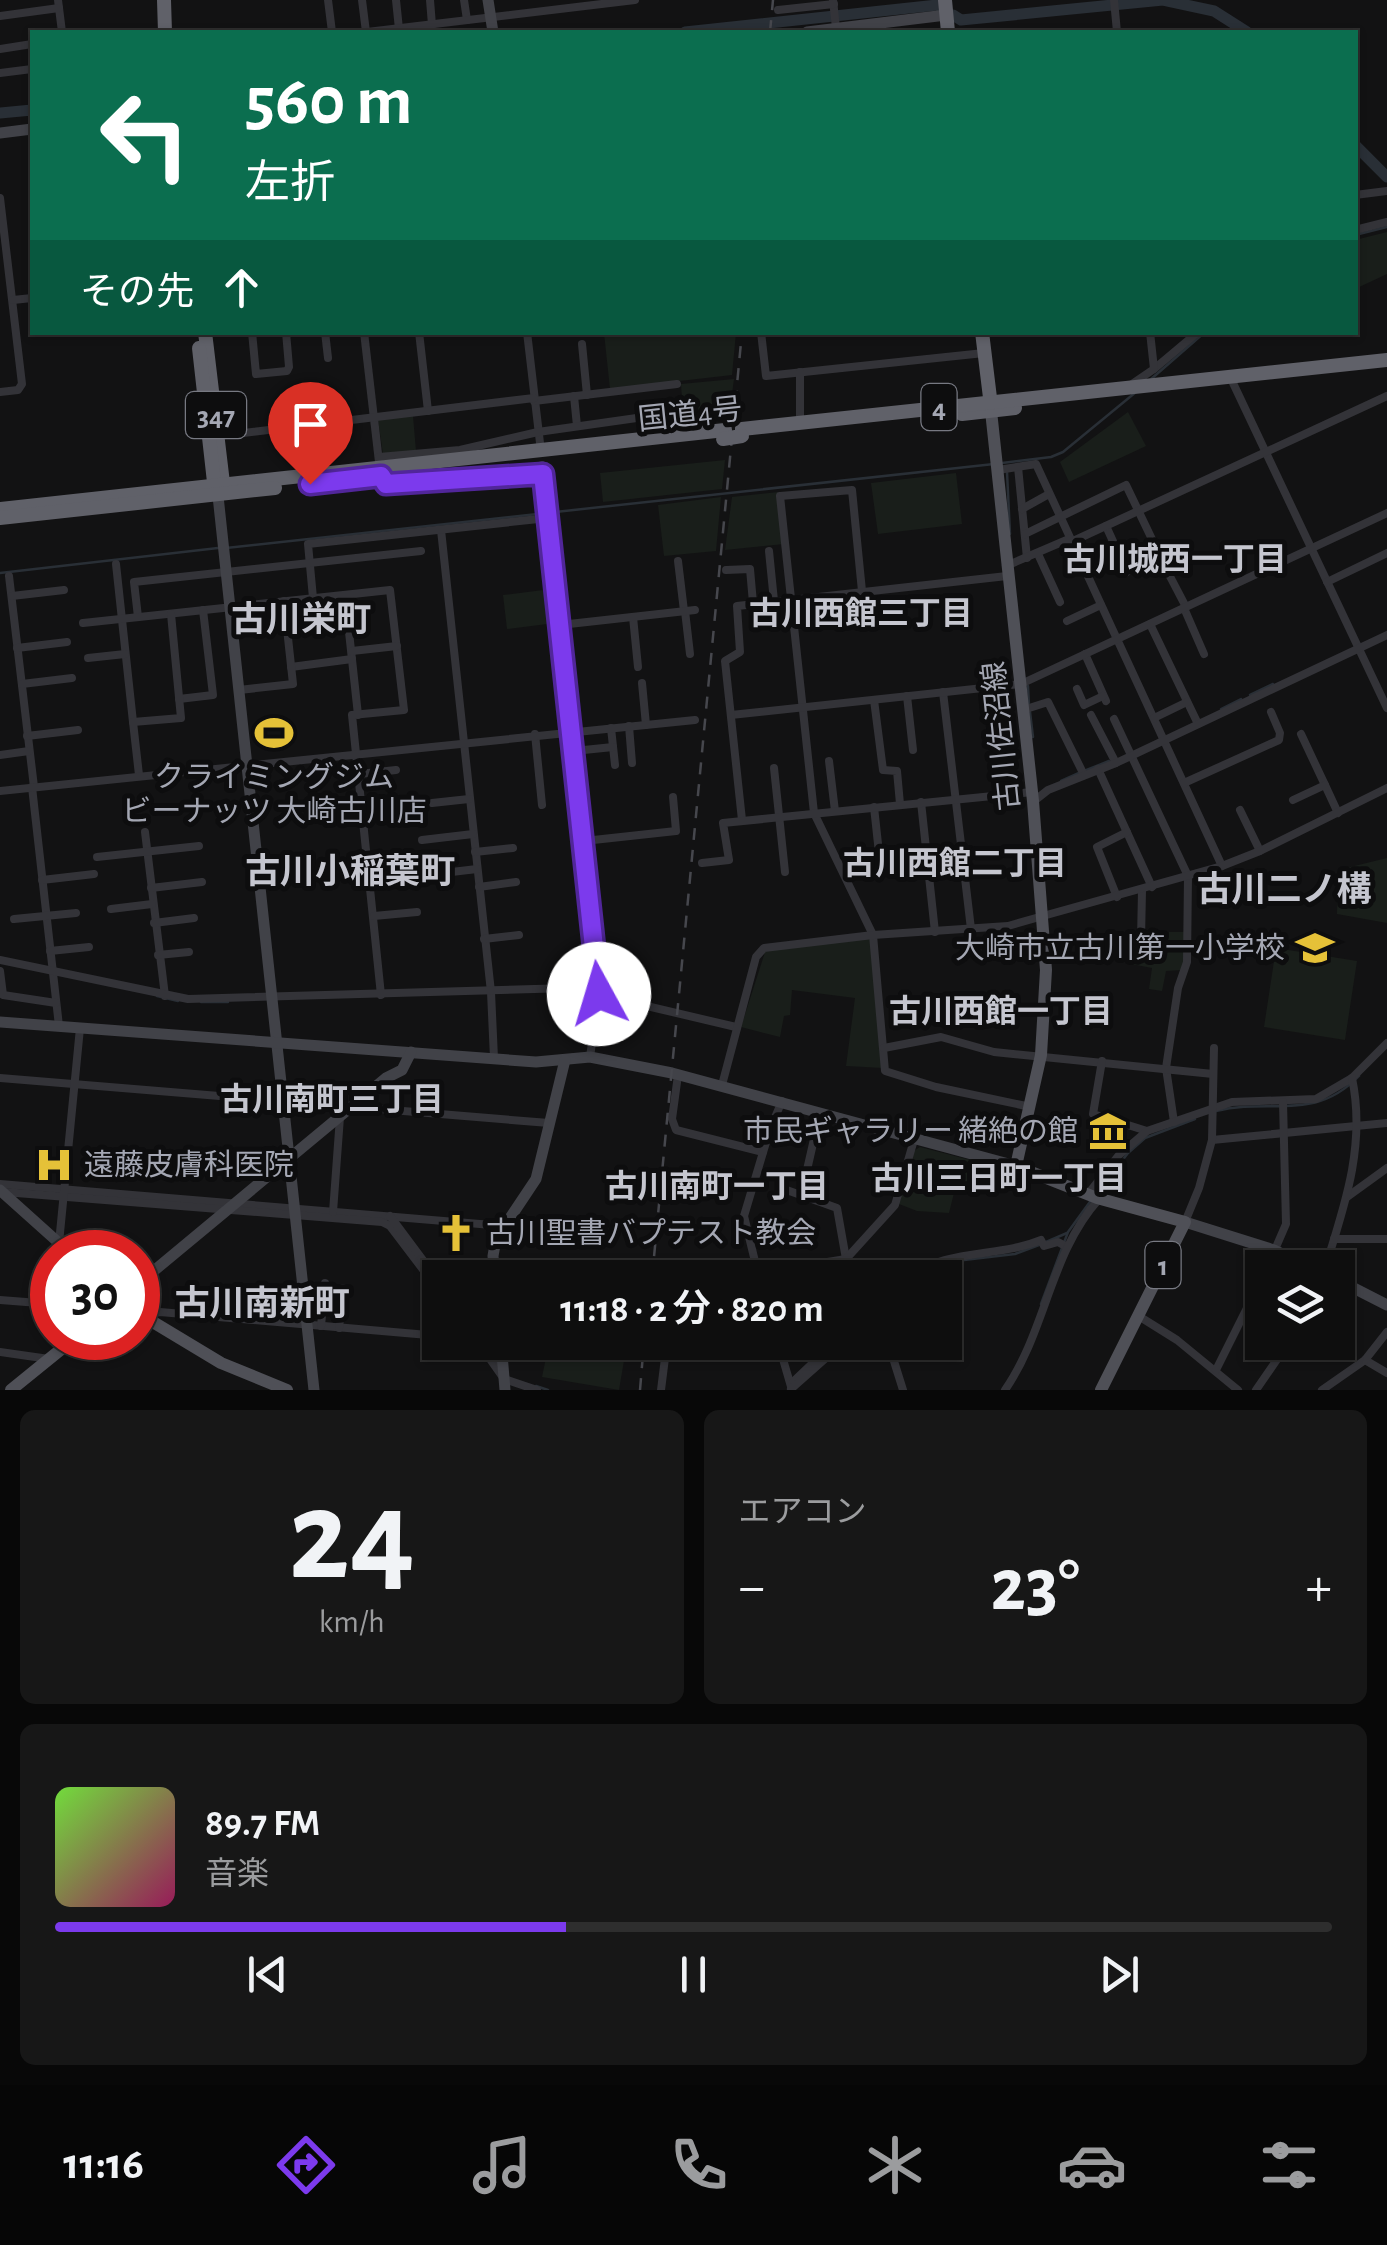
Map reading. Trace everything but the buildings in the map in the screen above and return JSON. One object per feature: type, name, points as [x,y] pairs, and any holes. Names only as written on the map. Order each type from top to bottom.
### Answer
[{"type":"highway","points":[[164,0],[164,30]]},
{"type":"highway","points":[[172,0],[172,30]]},
{"type":"highway","name":"347","points":[[197,335],[218,488]]},
{"type":"highway","name":"347","points":[[205,335],[218,436],[218,488]]},
{"type":"highway","points":[[982,335],[991,406]]},
{"type":"highway","name":"国道4号","points":[[0,518],[380,467],[742,433],[1387,362]]},
{"type":"highway","name":"国道4号","points":[[1135,390],[1233,383],[1387,362]]},
{"type":"highway","name":"国道4号","points":[[742,433],[800,422],[991,406]]},
{"type":"highway","name":"国道4号","points":[[0,508],[218,488]]},
{"type":"main road","name":"古川佐沼線","points":[[991,406],[1033,797],[1046,970],[1041,1055],[1016,1166]]},
{"type":"main road","name":"1","points":[[1016,1166],[1094,1197],[1185,1222],[1101,1390]]},
{"type":"main road","points":[[160,1327],[221,1363],[286,1390]]},
{"type":"main road","points":[[11,1390],[47,1360]]},
{"type":"street","points":[[328,0],[332,30]]},
{"type":"street","points":[[362,0],[366,30]]},
{"type":"street","points":[[396,0],[399,28]]},
{"type":"street","points":[[430,0],[432,24]]},
{"type":"street","points":[[464,0],[466,20]]},
{"type":"street","points":[[488,0],[492,30]]},
{"type":"street","points":[[382,30],[636,0]]},
{"type":"street","points":[[1114,3],[1117,30]]},
{"type":"street","points":[[0,16],[59,4],[62,30]]},
{"type":"street","points":[[778,10],[834,4],[836,25]]},
{"type":"street","points":[[816,30],[836,25],[857,29],[946,7]]},
{"type":"street","points":[[0,48],[30,44]]},
{"type":"street","points":[[0,73],[30,69]]},
{"type":"street","points":[[0,133],[30,129]]},
{"type":"street","points":[[1358,195],[1387,192]]},
{"type":"street","points":[[0,198],[22,384],[18,390],[0,392]]},
{"type":"street","points":[[1358,229],[1387,222]]},
{"type":"street","points":[[13,300],[30,298]]},
{"type":"street","points":[[252,335],[256,374],[289,367],[286,335]]},
{"type":"street","points":[[325,335],[328,358]]},
{"type":"street","points":[[364,335],[380,467],[386,484],[542,470],[599,994],[590,1056]]},
{"type":"street","points":[[419,335],[428,411]]},
{"type":"street","points":[[527,335],[540,443]]},
{"type":"street","points":[[761,335],[766,376],[984,353]]},
{"type":"street","points":[[1150,335],[1154,369]]},
{"type":"street","points":[[1135,390],[1194,335]]},
{"type":"street","points":[[582,344],[586,395]]},
{"type":"street","points":[[800,372],[800,422]]},
{"type":"street","points":[[1233,383],[1387,708]]},
{"type":"street","points":[[218,436],[677,384]]},
{"type":"street","points":[[574,396],[578,426]]},
{"type":"street","points":[[742,820],[725,661],[740,652],[736,607],[1007,571],[1027,558],[1106,526],[1387,396]]},
{"type":"street","points":[[380,467],[538,432],[680,412]]},
{"type":"street","points":[[997,464],[1036,464],[1222,866]]},
{"type":"street","points":[[1018,467],[1027,558]]},
{"type":"street","points":[[1025,534],[1126,485],[1204,654]]},
{"type":"street","points":[[218,488],[314,1390]]},
{"type":"street","points":[[862,591],[852,490],[780,496],[814,813],[874,936],[885,1071],[936,1087],[1031,1107]]},
{"type":"street","points":[[1022,509],[1049,494]]},
{"type":"street","points":[[731,715],[1020,684],[1387,512]]},
{"type":"street","points":[[313,598],[308,544],[547,514]]},
{"type":"street","points":[[1106,526],[1127,572]]},
{"type":"street","points":[[441,530],[491,992],[494,1058]]},
{"type":"street","points":[[138,618],[134,582],[421,552]]},
{"type":"street","points":[[769,552],[774,601]]},
{"type":"street","points":[[1327,582],[1387,553]]},
{"type":"street","points":[[1038,554],[1060,602]]},
{"type":"street","points":[[678,561],[688,611],[690,654]]},
{"type":"street","points":[[116,564],[139,775]]},
{"type":"street","points":[[726,570],[750,569],[753,603]]},
{"type":"street","points":[[9,576],[59,1027]]},
{"type":"street","points":[[12,596],[64,590]]},
{"type":"street","points":[[84,623],[390,590],[404,710],[352,715],[381,995]]},
{"type":"street","points":[[345,594],[358,715]]},
{"type":"street","points":[[239,690],[293,684],[284,601]]},
{"type":"street","points":[[1067,621],[1101,605]]},
{"type":"street","points":[[179,698],[212,695],[203,610]]},
{"type":"street","points":[[560,625],[688,611]]},
{"type":"street","points":[[133,722],[181,718],[171,614]]},
{"type":"street","points":[[632,617],[638,668]]},
{"type":"street","points":[[1150,624],[1198,724]]},
{"type":"street","points":[[702,863],[728,860],[723,824],[742,820],[955,798],[1033,797],[1132,756],[1387,636]]},
{"type":"street","points":[[17,648],[67,642]]},
{"type":"street","points":[[292,667],[397,646]]},
{"type":"street","points":[[88,658],[126,654]]},
{"type":"street","points":[[1085,654],[1104,698],[1087,710]]},
{"type":"street","points":[[22,684],[72,678]]},
{"type":"street","points":[[642,683],[646,725]]},
{"type":"street","points":[[1076,689],[1116,763]]},
{"type":"street","points":[[943,692],[971,929]]},
{"type":"street","points":[[907,696],[913,750]]},
{"type":"street","points":[[874,700],[883,770],[896,771],[900,804]]},
{"type":"street","points":[[1024,710],[1048,702],[1084,775]]},
{"type":"street","points":[[1154,718],[1187,702]]},
{"type":"street","points":[[1184,783],[1279,740],[1280,732],[1271,712]]},
{"type":"street","points":[[1114,719],[1188,876],[1188,962],[1178,988],[1166,1068],[1174,1122]]},
{"type":"street","points":[[0,791],[694,720]]},
{"type":"street","points":[[1085,731],[1096,725]]},
{"type":"street","points":[[628,726],[632,763]]},
{"type":"street","points":[[611,728],[615,765]]},
{"type":"street","points":[[28,736],[78,730]]},
{"type":"street","points":[[535,734],[542,804]]},
{"type":"street","points":[[1301,734],[1338,812]]},
{"type":"street","points":[[574,751],[613,746]]},
{"type":"street","points":[[0,754],[29,751]]},
{"type":"street","points":[[829,761],[834,810]]},
{"type":"street","points":[[774,768],[784,872]]},
{"type":"street","points":[[1098,768],[1152,887]]},
{"type":"street","points":[[359,774],[396,770]]},
{"type":"street","points":[[1293,800],[1325,784]]},
{"type":"street","points":[[722,1085],[756,957],[764,948],[1008,926],[1222,866],[1387,788]]},
{"type":"street","points":[[584,840],[676,831],[672,797]]},
{"type":"street","points":[[432,803],[469,799]]},
{"type":"street","points":[[920,802],[935,932]]},
{"type":"street","points":[[874,806],[879,853]]},
{"type":"street","points":[[1240,810],[1260,851]]},
{"type":"street","points":[[145,832],[164,996]]},
{"type":"street","points":[[1118,897],[1097,848],[1127,832]]},
{"type":"street","points":[[422,840],[473,834]]},
{"type":"street","points":[[96,858],[199,846]]},
{"type":"street","points":[[475,852],[513,848]]},
{"type":"street","points":[[426,875],[477,869]]},
{"type":"street","points":[[42,880],[94,874]]},
{"type":"street","points":[[151,888],[202,882]]},
{"type":"street","points":[[478,887],[516,882]]},
{"type":"street","points":[[1141,940],[1142,890]]},
{"type":"street","points":[[111,909],[152,904]]},
{"type":"street","points":[[14,919],[76,912]]},
{"type":"street","points":[[374,916],[417,912]]},
{"type":"street","points":[[154,922],[194,918]]},
{"type":"street","points":[[484,940],[519,936]]},
{"type":"street","points":[[50,951],[89,947]]},
{"type":"street","points":[[158,955],[188,952]]},
{"type":"street","points":[[0,960],[164,996],[202,1000],[570,988],[736,1027]]},
{"type":"street","points":[[0,971],[2,995],[56,1003]]},
{"type":"street","points":[[0,1022],[494,1058],[565,1060],[590,1056],[722,1085],[1016,1166]]},
{"type":"street","points":[[64,1230],[80,1028]]},
{"type":"street","points":[[884,1048],[941,1037],[994,1052],[1213,1074]]},
{"type":"street","points":[[1005,1390],[1024,1360],[1064,1245],[1119,1155],[1147,1132],[1213,1110],[1253,1100],[1283,1106],[1316,1100],[1353,1081],[1387,1043]]},
{"type":"street","points":[[1214,1048],[1212,1140],[1185,1222],[1274,1250],[1286,1224],[1283,1106]]},
{"type":"street","points":[[160,1266],[352,1106],[402,1070],[412,1052]]},
{"type":"street","points":[[494,1260],[494,1246],[504,1226],[536,1179],[565,1060]]},
{"type":"street","points":[[1102,1062],[1092,1114],[1147,1132]]},
{"type":"street","points":[[678,1075],[672,1119],[676,1130],[763,1152]]},
{"type":"street","points":[[0,1078],[549,1123]]},
{"type":"street","points":[[1331,1250],[1347,1197],[1358,1126],[1353,1081]]},
{"type":"street","points":[[754,1260],[744,1216],[782,1102]]},
{"type":"street","points":[[801,1196],[820,1113]]},
{"type":"street","points":[[333,1212],[340,1117]]},
{"type":"street","points":[[1212,1140],[1387,1123]]},
{"type":"street","points":[[840,1260],[846,1259],[895,1205],[914,1140]]},
{"type":"street","points":[[1347,1197],[1387,1168]]},
{"type":"street","points":[[781,1188],[837,1208],[846,1259]]},
{"type":"street","points":[[1,1189],[504,1226]]},
{"type":"street","points":[[1,1189],[45,1230]]},
{"type":"street","points":[[295,1212],[333,1212],[390,1226],[422,1263]]},
{"type":"street","points":[[390,1216],[422,1260]]},
{"type":"street","points":[[1334,1239],[1387,1239]]},
{"type":"street","points":[[946,1260],[1043,1243],[1064,1245]]},
{"type":"street","points":[[321,1326],[325,1283]]},
{"type":"street","points":[[339,1328],[343,1288]]},
{"type":"street","points":[[1355,1289],[1387,1305]]},
{"type":"street","points":[[0,1300],[30,1302]]},
{"type":"street","points":[[160,1312],[422,1335]]},
{"type":"street","points":[[1216,1370],[1245,1312]]},
{"type":"street","points":[[1138,1315],[1238,1390]]},
{"type":"street","points":[[1322,1390],[1364,1360],[1387,1332]]},
{"type":"street","points":[[0,1352],[30,1356]]},
{"type":"street","points":[[661,1390],[664,1360]]},
{"type":"street","points":[[783,1360],[791,1388]]},
{"type":"street","points":[[791,1388],[818,1360]]},
{"type":"street","points":[[791,1388],[823,1360]]},
{"type":"street","points":[[894,1360],[903,1390]]},
{"type":"street","points":[[1256,1390],[1277,1360]]},
{"type":"street","points":[[1364,1360],[1387,1373]]},
{"type":"street","points":[[504,1378],[537,1390]]},
{"type":"shaded area","points":[[1387,232],[1387,274],[1358,288],[1358,239]]},
{"type":"shaded area","points":[[604,335],[736,335],[732,375],[610,389]]},
{"type":"shaded area","points":[[734,379],[730,409],[683,414],[681,384]]},
{"type":"shaded area","points":[[1128,412],[1146,446],[1069,482],[1060,462]]},
{"type":"shaded area","points":[[413,416],[416,451],[383,454],[378,420]]},
{"type":"shaded area","points":[[725,460],[722,489],[603,502],[600,473]]},
{"type":"shaded area","points":[[956,473],[962,524],[878,534],[871,483]]},
{"type":"shaded area","points":[[778,492],[784,544],[725,550],[732,497]]},
{"type":"shaded area","points":[[721,497],[716,551],[664,556],[658,505]]},
{"type":"shaded area","points":[[551,589],[555,623],[507,629],[503,595]]},
{"type":"shaded area","points":[[1387,858],[1387,923],[1337,914],[1338,870]]},
{"type":"shaded area","points":[[1169,932],[1186,932],[1186,961],[1182,970],[1166,971],[1162,991],[1149,989],[1152,968],[1131,964],[1126,959],[1127,942],[1168,940]]},
{"type":"shaded area","points":[[868,938],[872,942],[883,1068],[846,1066],[855,998],[792,990],[790,1015],[784,1016],[780,1037],[741,1027],[766,949]]},
{"type":"shaded area","points":[[1276,948],[1357,961],[1345,1040],[1264,1027]]},
{"type":"shaded area","points":[[920,1147],[978,1162],[970,1192],[955,1189],[949,1213],[917,1211],[899,1204],[914,1151]]},
{"type":"shaded area","points":[[546,1360],[624,1360],[619,1390],[542,1377]]},
{"type":"waterway","points":[[953,15],[961,20],[1163,0],[1214,11],[1244,30]]},
{"type":"waterway","points":[[704,30],[941,7]]},
{"type":"waterway","points":[[0,113],[30,110]]},
{"type":"waterway","points":[[1358,148],[1387,177]]},
{"type":"waterway","points":[[1358,234],[1387,227]]},
{"type":"waterway","points":[[1150,380],[1202,335]]},
{"type":"waterway","points":[[1002,463],[1063,452],[1136,392]]},
{"type":"waterway","points":[[226,548],[994,464]]},
{"type":"waterway","points":[[1007,472],[1010,534]]},
{"type":"waterway","points":[[0,573],[218,548]]},
{"type":"waterway","points":[[1250,695],[1273,684]]},
{"type":"waterway","points":[[1028,686],[1029,705]]},
{"type":"waterway","points":[[1221,709],[1241,699]]},
{"type":"waterway","points":[[1030,712],[1033,737]]},
{"type":"waterway","points":[[1084,771],[1109,761]]},
{"type":"waterway","points":[[1061,781],[1079,773]]},
{"type":"waterway","points":[[157,996],[178,1001]]},
{"type":"waterway","points":[[201,1002],[228,1002]]},
{"type":"waterway","points":[[1216,1111],[1308,1104],[1342,1090],[1359,1076]]},
{"type":"waterway","points":[[1097,1193],[1145,1138],[1195,1119]]},
{"type":"waterway","points":[[1041,1304],[1068,1232],[1092,1199]]},
{"type":"waterway","points":[[1046,1242],[1067,1233]]},
{"type":"waterway","points":[[964,1260],[1015,1254],[1039,1245]]},
{"type":"waterway","points":[[536,1386],[548,1390]]},
{"type":"railway","points":[[770,30],[773,0]]},
{"type":"railway","points":[[654,1260],[742,335]]},
{"type":"railway","points":[[640,1390],[642,1360]]},
{"type":"place","name":"クライミングジム ビーナッツ 大崎古川店","points":[[274,733]]},
{"type":"place","name":"大崎市立古川第一小学校","points":[[1315,948]]},
{"type":"place","name":"市民ギャラリー 緒絶の館","points":[[1108,1131]]},
{"type":"place","name":"遠藤皮膚科医院","points":[[54,1165]]},
{"type":"place","name":"古川聖書バプテスト教会","points":[[456,1233]]},
{"type":"district","name":"古川城西一丁目","points":[[1175,559]]},
{"type":"district","name":"古川西館三丁目","points":[[861,613]]},
{"type":"district","name":"古川栄町","points":[[301,619]]},
{"type":"district","name":"古川西館二丁目","points":[[955,863]]},
{"type":"district","name":"古川小稲葉町","points":[[350,871]]},
{"type":"district","name":"古川二ノ構","points":[[1284,889]]},
{"type":"district","name":"古川西館一丁目","points":[[1001,1011]]},
{"type":"district","name":"古川南町三丁目","points":[[332,1099]]},
{"type":"district","name":"古川三日町一丁目","points":[[999,1178]]},
{"type":"district","name":"古川南町一丁目","points":[[717,1186]]},
{"type":"district","name":"古川南新町","points":[[262,1303]]},
{"type":"route","points":[[310,484],[381,476],[386,484],[543,474],[599,994]]}]
